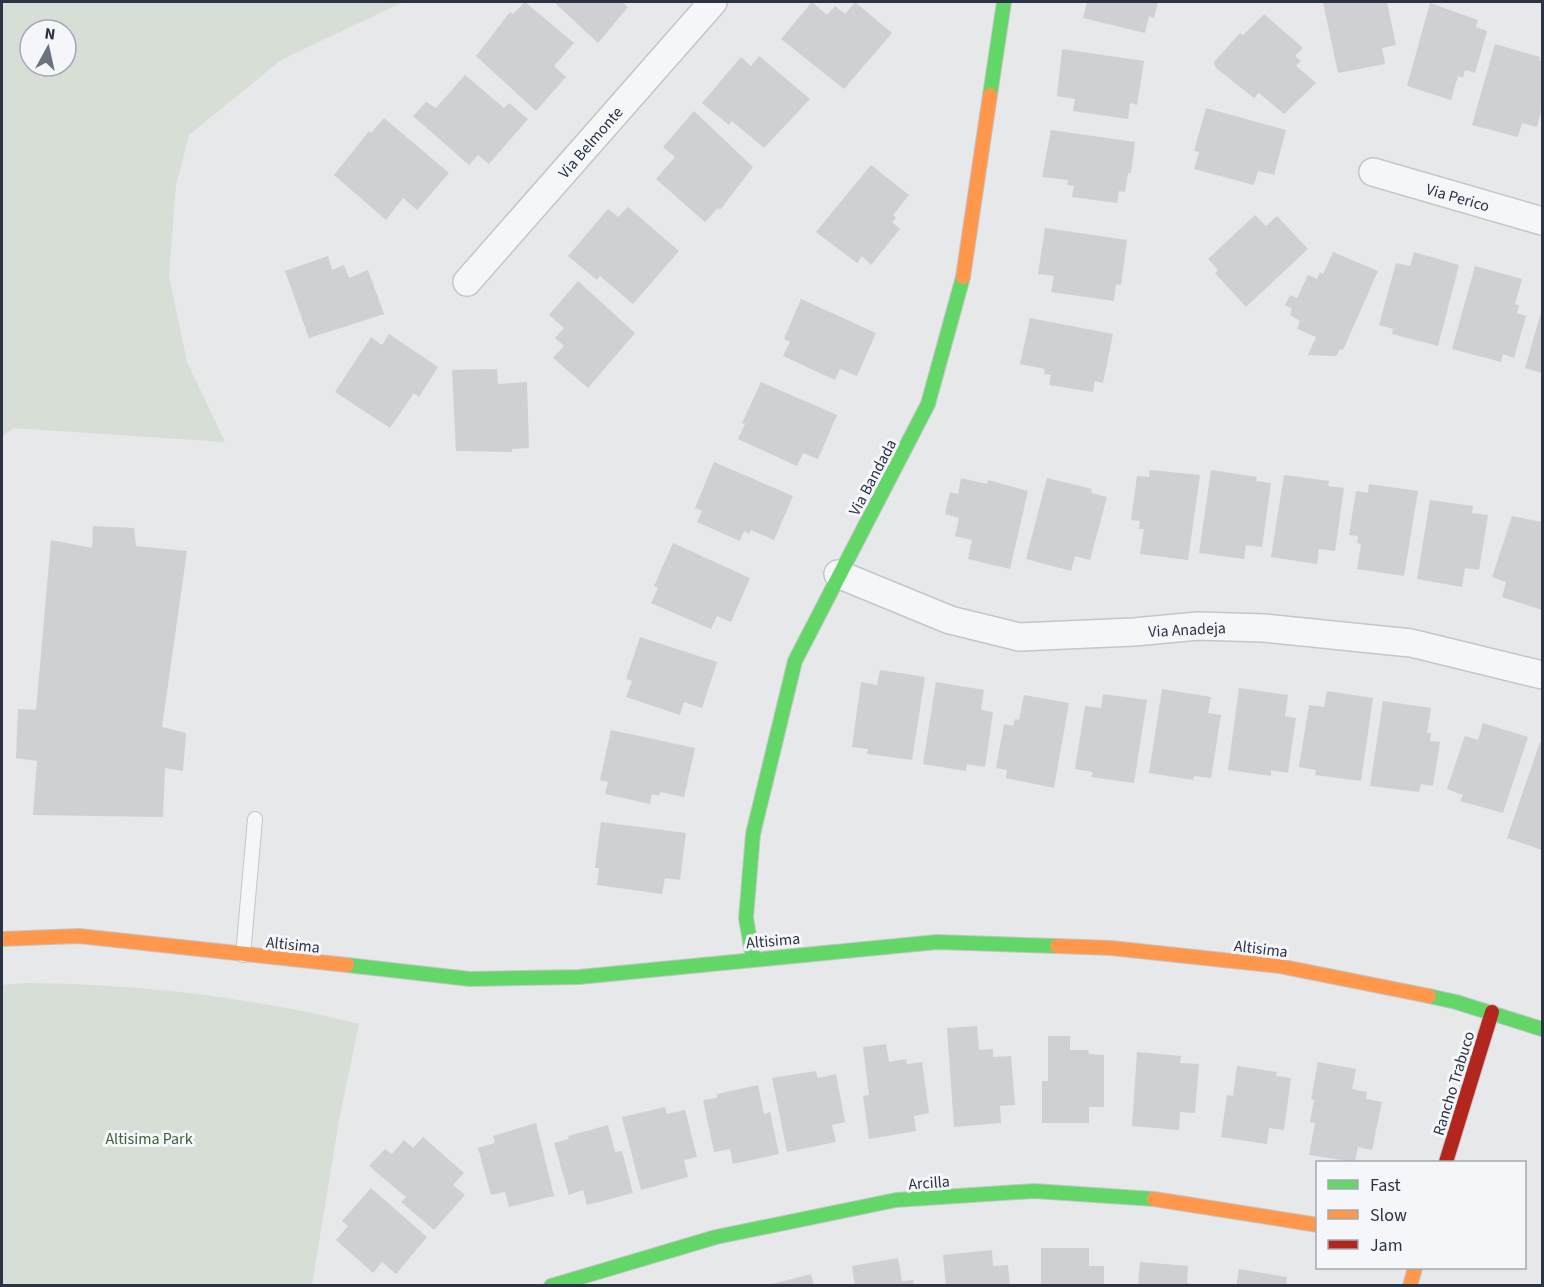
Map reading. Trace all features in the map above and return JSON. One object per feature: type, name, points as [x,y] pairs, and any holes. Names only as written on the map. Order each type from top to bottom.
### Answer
[{"type":"street","name":"Via Belmonte","points":[[467,282],[713,2]]},
{"type":"street","name":"Via Bandada","points":[[753,958],[746,918],[753,834],[795,662],[838,574],[896,469],[928,404],[960,294],[1004,2]]},
{"type":"street","name":"Via Perico","points":[[1373,172],[1542,221]]},
{"type":"street","name":"Via Anadeja","points":[[838,574],[950,620],[1019,637],[1134,632],[1198,626],[1264,628],[1412,644],[1542,675]]},
{"type":"street","name":"Altisima","points":[[2,939],[79,936],[470,979],[579,977],[753,958],[937,942],[1111,948],[1279,966],[1456,1002],[1542,1029]]},
{"type":"street","name":"Rancho Trabuco","points":[[1446,1161],[1492,1012]]},
{"type":"street","name":"Arcilla","points":[[551,1286],[716,1237],[896,1200],[1035,1191],[1153,1199],[1316,1225]]},
{"type":"street","points":[[1410,1286],[1415,1269]]},
{"type":"lane","points":[[243,955],[255,819]]},
{"type":"green space","points":[[2,2],[403,2],[281,60],[189,135],[176,185],[169,276],[187,362],[225,442],[13,428],[2,437]]},
{"type":"green space","name":"Altisima Park","points":[[26,983],[152,989],[236,999],[359,1024],[339,1120],[312,1285],[2,1285],[2,985]]},
{"type":"building","points":[[525,2],[574,43],[554,66],[566,77],[536,111],[476,56],[510,12],[513,14]]},
{"type":"building","points":[[554,2],[622,2],[628,7],[598,43]]},
{"type":"building","points":[[812,2],[827,15],[835,6],[845,14],[855,2],[892,33],[844,89],[781,39]]},
{"type":"building","points":[[1087,2],[1158,2],[1154,18],[1149,16],[1145,33],[1083,18]]},
{"type":"building","points":[[1323,2],[1387,2],[1396,45],[1382,48],[1385,64],[1338,73]]},
{"type":"building","points":[[1430,3],[1478,20],[1476,27],[1487,31],[1475,73],[1465,70],[1463,78],[1458,76],[1451,100],[1407,86]]},
{"type":"building","points":[[1264,14],[1303,48],[1295,56],[1301,61],[1296,66],[1316,83],[1284,114],[1259,93],[1254,98],[1216,68],[1214,62],[1240,33],[1243,35]]},
{"type":"building","points":[[1495,44],[1540,57],[1539,60],[1542,61],[1542,106],[1537,127],[1522,123],[1518,137],[1472,125]]},
{"type":"building","points":[[1062,49],[1144,61],[1137,105],[1130,103],[1128,119],[1073,111],[1075,99],[1057,96]]},
{"type":"building","points":[[759,56],[810,99],[764,148],[732,121],[729,125],[702,103],[741,57],[751,66]]},
{"type":"building","points":[[465,75],[504,108],[509,103],[528,119],[489,164],[478,155],[469,165],[413,116],[426,102],[436,108]]},
{"type":"building","points":[[1206,108],[1286,130],[1274,175],[1258,171],[1254,185],[1194,169],[1199,152],[1194,151]]},
{"type":"building","points":[[694,111],[753,167],[720,210],[718,208],[705,222],[656,179],[675,157],[663,147]]},
{"type":"building","points":[[384,118],[449,173],[417,210],[403,198],[386,220],[334,175],[369,131],[371,133]]},
{"type":"building","points":[[1051,130],[1135,142],[1131,173],[1128,173],[1125,192],[1119,191],[1117,203],[1072,197],[1074,186],[1067,185],[1068,180],[1042,177]]},
{"type":"building","points":[[871,165],[909,195],[893,215],[896,218],[892,222],[900,229],[871,265],[862,256],[857,263],[816,232]]},
{"type":"building","points":[[628,207],[679,251],[633,304],[600,276],[597,280],[568,256],[608,209],[618,217]]},
{"type":"building","points":[[1255,215],[1266,226],[1277,216],[1308,249],[1246,307],[1215,273],[1218,270],[1208,259]]},
{"type":"building","points":[[1045,228],[1127,240],[1121,285],[1116,284],[1114,301],[1051,292],[1054,276],[1038,274]]},
{"type":"building","points":[[1333,252],[1378,271],[1343,350],[1340,349],[1336,356],[1308,355],[1316,337],[1297,329],[1300,321],[1290,315],[1292,309],[1285,305],[1290,295],[1297,298],[1308,275],[1317,279],[1320,272],[1323,274]]},
{"type":"building","points":[[1414,252],[1459,265],[1438,346],[1392,334],[1393,329],[1379,325],[1396,263],[1410,266]]},
{"type":"building","points":[[328,256],[332,270],[344,265],[349,278],[368,270],[384,314],[309,338],[285,271]]},
{"type":"building","points":[[1475,266],[1522,279],[1515,304],[1519,305],[1517,313],[1526,316],[1514,358],[1503,354],[1501,362],[1452,349]]},
{"type":"building","points":[[578,281],[635,333],[588,388],[553,358],[564,346],[555,338],[564,328],[549,315]]},
{"type":"building","points":[[801,299],[876,333],[857,376],[840,369],[835,380],[783,356],[790,342],[784,339]]},
{"type":"building","points":[[1542,309],[1542,373],[1525,368]]},
{"type":"building","points":[[1030,318],[1113,334],[1103,383],[1095,381],[1093,392],[1049,385],[1051,375],[1044,374],[1045,369],[1020,364]]},
{"type":"building","points":[[389,334],[438,367],[419,397],[414,393],[390,428],[335,392],[371,337],[382,345]]},
{"type":"building","points":[[497,369],[498,384],[527,382],[529,448],[512,449],[512,452],[456,451],[452,370]]},
{"type":"building","points":[[761,382],[837,415],[818,459],[803,453],[797,466],[738,439],[745,424],[742,423]]},
{"type":"building","points":[[714,462],[793,496],[774,540],[751,530],[749,534],[744,531],[740,541],[697,522],[702,511],[695,508]]},
{"type":"building","points":[[1150,470],[1200,475],[1188,560],[1140,554],[1144,529],[1139,529],[1140,521],[1131,520],[1137,476],[1149,477]]},
{"type":"building","points":[[1211,470],[1257,477],[1256,481],[1271,483],[1262,547],[1246,545],[1244,559],[1199,553]]},
{"type":"building","points":[[1284,475],[1329,481],[1328,486],[1344,488],[1335,551],[1319,549],[1317,564],[1271,557]]},
{"type":"building","points":[[961,478],[987,484],[988,480],[1028,491],[1010,569],[968,559],[972,540],[955,536],[959,518],[945,514],[950,492],[958,494]]},
{"type":"building","points":[[1047,478],[1092,489],[1091,493],[1107,497],[1090,560],[1075,556],[1071,571],[1026,559]]},
{"type":"building","points":[[1369,484],[1418,491],[1404,576],[1357,569],[1361,544],[1357,543],[1358,536],[1349,535],[1356,491],[1368,493]]},
{"type":"building","points":[[1430,500],[1473,506],[1472,513],[1488,515],[1479,570],[1465,568],[1462,587],[1417,579]]},
{"type":"building","points":[[1512,516],[1542,522],[1542,610],[1502,597],[1506,582],[1492,577]]},
{"type":"building","points":[[93,526],[134,528],[136,546],[187,551],[162,727],[186,733],[183,771],[165,768],[163,817],[33,815],[37,761],[16,758],[18,709],[36,710],[51,540],[92,548]]},
{"type":"building","points":[[673,543],[750,578],[731,622],[717,616],[711,629],[651,603],[658,588],[654,586]]},
{"type":"building","points":[[640,637],[717,662],[702,708],[684,702],[680,715],[626,697],[632,681],[626,679]]},
{"type":"building","points":[[880,670],[925,677],[912,760],[867,754],[868,749],[852,747],[861,682],[877,685]]},
{"type":"building","points":[[936,682],[984,690],[981,710],[993,712],[985,767],[967,764],[966,771],[923,764]]},
{"type":"building","points":[[1239,688],[1288,695],[1285,716],[1296,718],[1288,773],[1271,770],[1271,776],[1228,770]]},
{"type":"building","points":[[1162,689],[1211,697],[1208,713],[1221,715],[1211,778],[1194,776],[1193,780],[1149,773]]},
{"type":"building","points":[[1327,691],[1373,698],[1361,781],[1315,775],[1316,770],[1299,767],[1309,705],[1324,707]]},
{"type":"building","points":[[1103,694],[1147,700],[1134,783],[1091,777],[1093,772],[1075,769],[1085,706],[1101,708]]},
{"type":"building","points":[[1024,695],[1069,703],[1054,788],[1006,778],[1007,770],[996,768],[1004,724],[1013,726],[1015,719],[1019,720]]},
{"type":"building","points":[[1383,701],[1431,708],[1427,733],[1431,733],[1430,741],[1440,742],[1433,786],[1421,784],[1419,792],[1370,786]]},
{"type":"building","points":[[1483,723],[1528,737],[1503,813],[1460,801],[1463,795],[1447,789],[1465,736],[1478,740]]},
{"type":"building","points":[[611,730],[695,748],[684,797],[660,792],[659,796],[652,794],[650,804],[605,794],[608,782],[600,780]]},
{"type":"building","points":[[1540,742],[1542,743],[1542,850],[1507,838]]},
{"type":"building","points":[[601,822],[686,833],[680,880],[665,878],[662,894],[597,885],[599,868],[595,868]]},
{"type":"building","points":[[977,1026],[979,1050],[993,1049],[993,1057],[1011,1056],[1015,1105],[1000,1106],[1001,1123],[954,1127],[947,1028]]},
{"type":"building","points":[[1048,1036],[1070,1036],[1070,1050],[1088,1050],[1089,1054],[1104,1055],[1104,1107],[1089,1107],[1089,1123],[1042,1123],[1042,1081],[1048,1081]]},
{"type":"building","points":[[886,1044],[889,1062],[906,1059],[907,1064],[922,1062],[929,1113],[914,1116],[916,1131],[869,1139],[863,1096],[869,1095],[863,1047]]},
{"type":"building","points":[[1137,1052],[1181,1056],[1180,1063],[1199,1064],[1195,1113],[1180,1112],[1179,1130],[1132,1126]]},
{"type":"building","points":[[1318,1062],[1356,1069],[1352,1089],[1367,1092],[1366,1099],[1382,1102],[1372,1150],[1358,1147],[1355,1161],[1309,1155],[1315,1123],[1310,1122],[1314,1100],[1311,1099]]},
{"type":"building","points":[[1237,1066],[1277,1072],[1276,1076],[1291,1078],[1284,1130],[1269,1128],[1267,1144],[1221,1137],[1227,1095],[1233,1096]]},
{"type":"building","points":[[816,1071],[818,1078],[836,1074],[845,1122],[832,1125],[836,1142],[787,1152],[772,1078]]},
{"type":"building","points":[[758,1085],[764,1114],[770,1112],[779,1154],[733,1164],[730,1149],[714,1152],[703,1100],[717,1098],[717,1094]]},
{"type":"building","points":[[665,1107],[667,1114],[685,1110],[697,1157],[684,1160],[688,1177],[641,1190],[622,1117]]},
{"type":"building","points":[[536,1123],[554,1196],[509,1207],[505,1192],[491,1195],[478,1148],[495,1143],[493,1136]]},
{"type":"building","points":[[608,1125],[615,1152],[622,1151],[633,1193],[587,1205],[583,1190],[569,1195],[554,1143],[569,1139],[568,1136]]},
{"type":"building","points":[[423,1137],[464,1173],[453,1185],[465,1195],[434,1230],[401,1202],[406,1197],[369,1166],[385,1149],[392,1154],[404,1140],[413,1148]]},
{"type":"building","points":[[371,1188],[427,1237],[396,1274],[382,1262],[373,1273],[336,1240],[348,1226],[342,1221]]},
{"type":"building","points":[[1041,1248],[1089,1248],[1089,1266],[1104,1266],[1104,1286],[1041,1286]]},
{"type":"building","points":[[992,1250],[993,1266],[1008,1265],[1010,1286],[946,1286],[943,1255]]},
{"type":"building","points":[[898,1258],[902,1281],[913,1280],[914,1286],[855,1286],[852,1266]]},
{"type":"building","points":[[1140,1262],[1188,1266],[1187,1283],[1199,1286],[1138,1286]]},
{"type":"building","points":[[1239,1269],[1287,1277],[1286,1286],[1236,1286]]},
{"type":"building","points":[[811,1274],[814,1286],[768,1286],[768,1285]]},
{"type":"traffic: fast","points":[[990,95],[1004,2]]},
{"type":"traffic: fast","points":[[753,958],[746,918],[753,834],[795,661],[928,404],[963,277]]},
{"type":"traffic: fast","points":[[347,965],[470,979],[579,977],[937,942],[1057,946]]},
{"type":"traffic: fast","points":[[1429,996],[1456,1002],[1542,1029]]},
{"type":"traffic: fast","points":[[551,1286],[716,1237],[896,1200],[1034,1191],[1154,1199]]},
{"type":"traffic: slow","points":[[963,277],[990,95]]},
{"type":"traffic: slow","points":[[2,939],[79,936],[347,965]]},
{"type":"traffic: slow","points":[[1057,946],[1111,948],[1279,966],[1429,996]]},
{"type":"traffic: slow","points":[[1154,1199],[1316,1225]]},
{"type":"traffic: slow","points":[[1410,1286],[1415,1269]]},
{"type":"traffic: jam","points":[[1446,1161],[1492,1012]]}]
